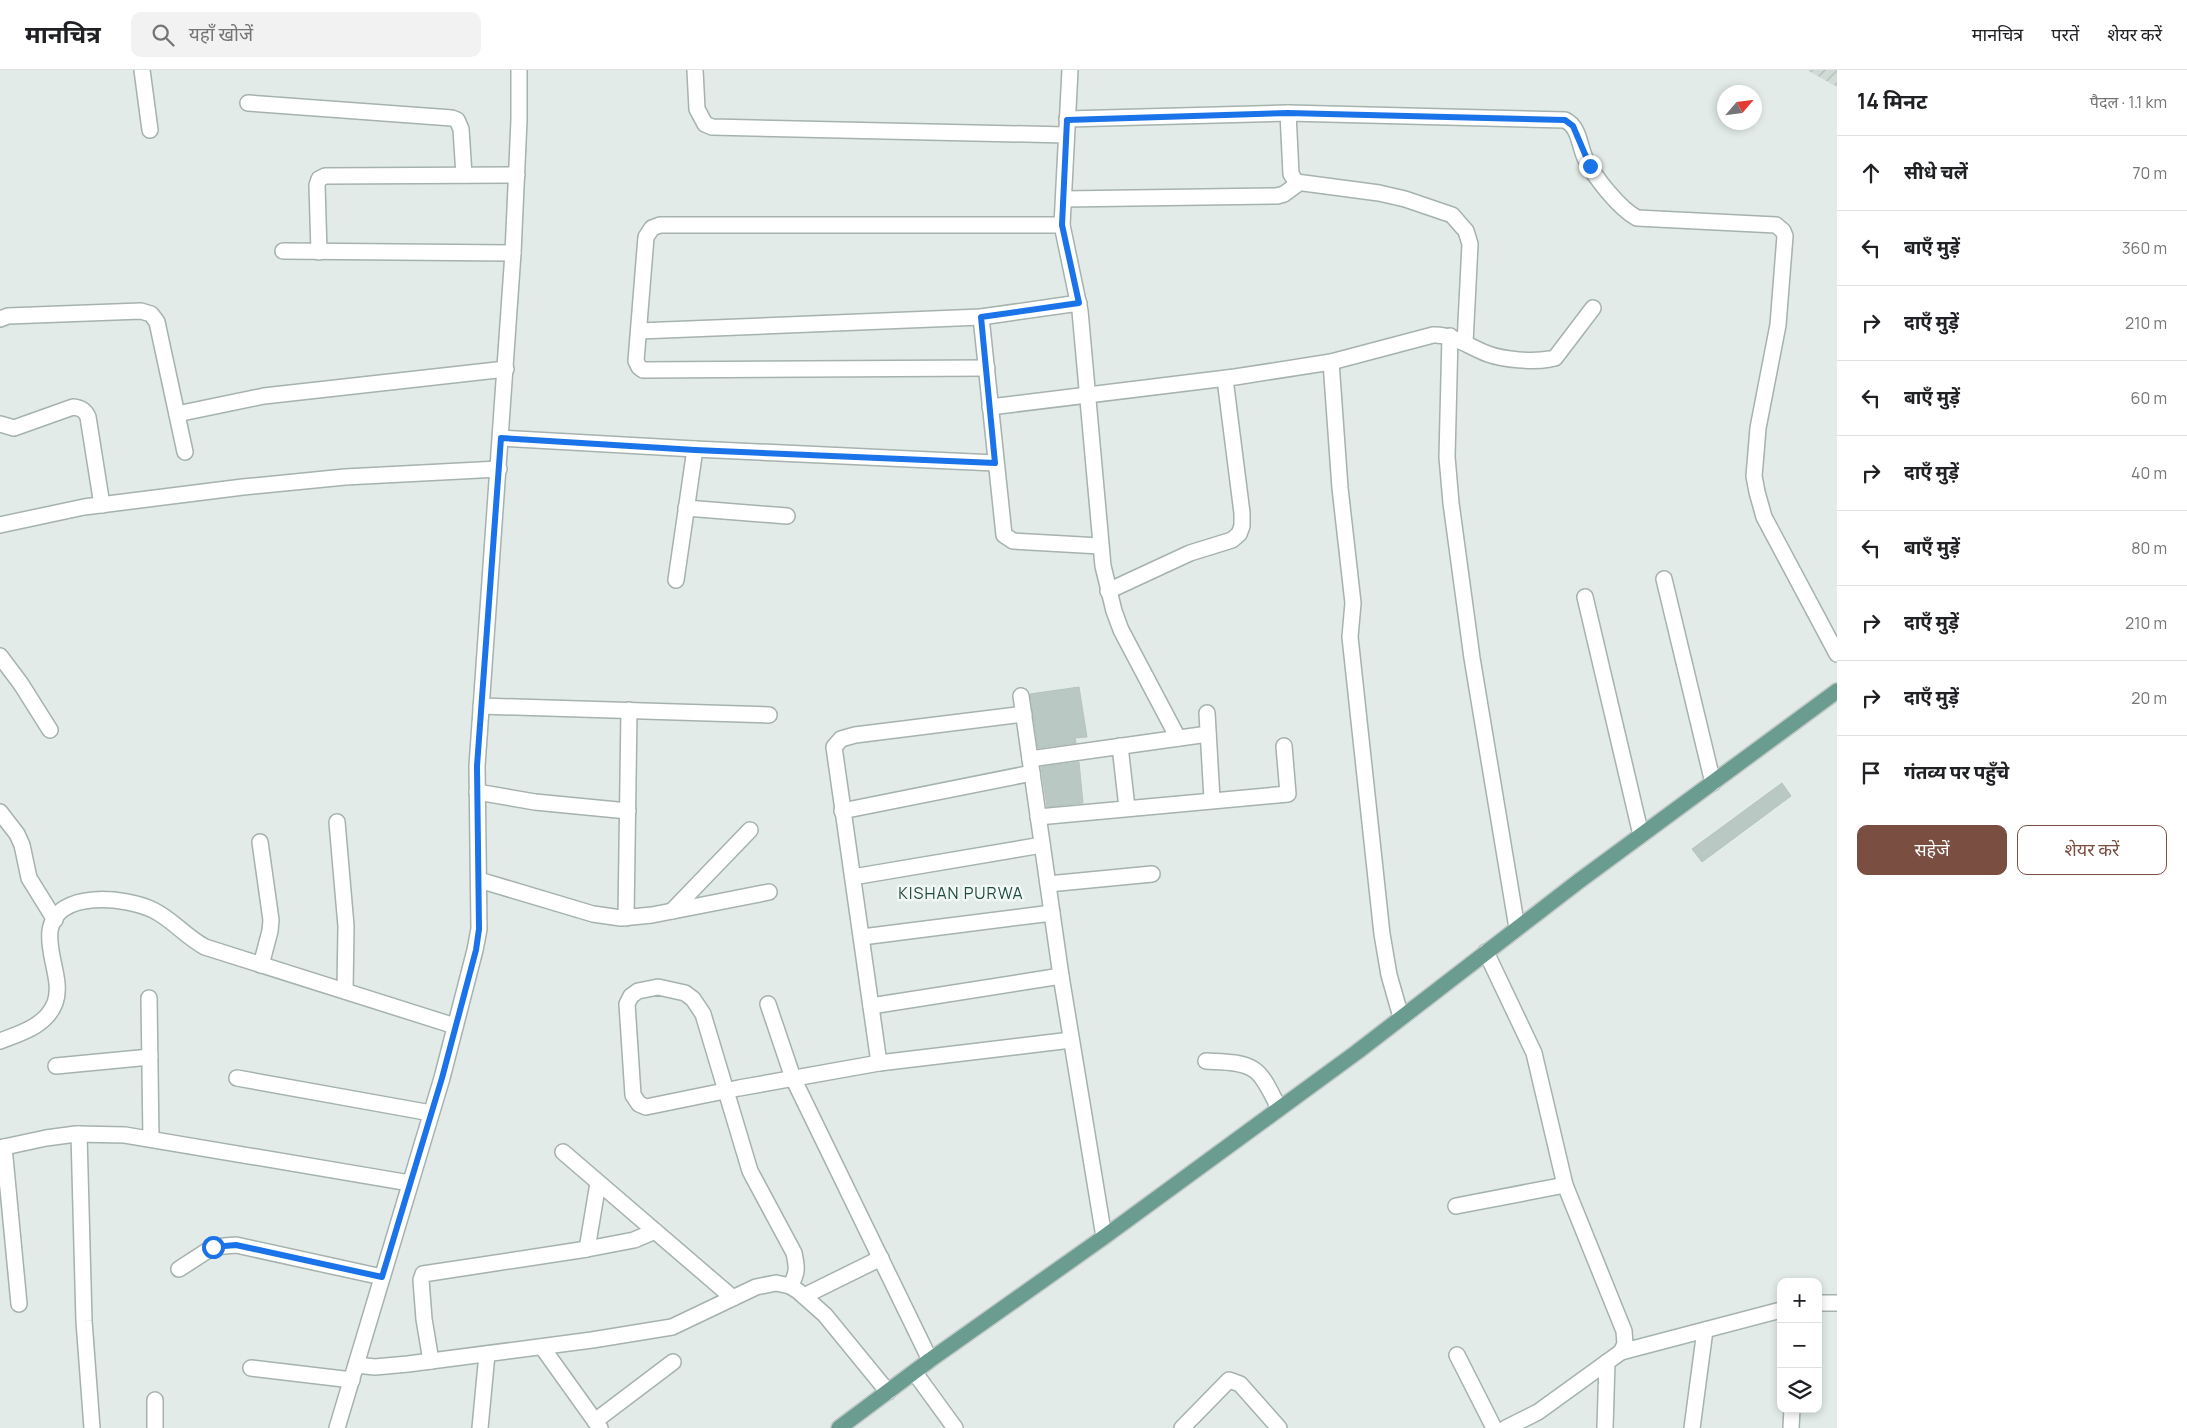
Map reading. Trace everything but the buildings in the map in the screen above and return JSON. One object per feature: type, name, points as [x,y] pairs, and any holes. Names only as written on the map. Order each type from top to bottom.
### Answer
[{"type":"main road","points":[[839,1428],[930,1360],[1280,1108],[1641,835],[1837,691]]},
{"type":"street","points":[[142,70],[150,130]]},
{"type":"street","points":[[338,1428],[431,1114],[476,950],[479,929],[477,766],[506,370],[517,175],[519,70]]},
{"type":"street","points":[[696,70],[698,109],[705,124],[712,127],[1066,135]]},
{"type":"street","points":[[1070,70],[1062,225],[1079,303],[1100,546],[1108,591],[1121,630],[1178,738]]},
{"type":"street","points":[[248,103],[452,118],[457,120],[461,129],[464,175]]},
{"type":"street","points":[[1067,120],[1288,113],[1565,120],[1573,126],[1590,166],[1621,207],[1637,218],[1776,225],[1780,227],[1785,236],[1778,325],[1758,428],[1754,476],[1764,517],[1837,654]]},
{"type":"street","points":[[1288,113],[1291,174],[1296,182],[1405,199],[1452,215],[1460,222],[1466,231],[1470,244],[1465,343]]},
{"type":"street","points":[[319,252],[317,184],[319,179],[325,176],[517,175]]},
{"type":"street","points":[[1064,199],[1277,196],[1299,183]]},
{"type":"street","points":[[987,368],[643,370],[639,368],[636,361],[646,237],[652,228],[660,225],[1062,225]]},
{"type":"street","points":[[283,251],[513,253]]},
{"type":"street","points":[[639,331],[981,317],[1079,303]]},
{"type":"street","points":[[990,406],[1225,378],[1331,362],[1433,335],[1450,336],[1490,354],[1502,357],[1550,360],[1555,358],[1593,308]]},
{"type":"street","points":[[0,319],[8,316],[141,311],[151,314],[158,322],[185,452]]},
{"type":"street","points":[[981,317],[1002,528],[1007,539],[1012,541],[1100,546]]},
{"type":"street","points":[[1450,336],[1447,457],[1451,504],[1472,658],[1517,928]]},
{"type":"street","points":[[1331,362],[1340,488],[1352,603],[1350,637],[1382,934],[1389,975],[1402,1017]]},
{"type":"street","points":[[177,414],[264,396],[506,370]]},
{"type":"street","points":[[1108,591],[1190,553],[1222,545],[1232,540],[1238,534],[1242,526],[1242,514],[1225,378]]},
{"type":"street","points":[[1,424],[14,428],[73,407],[80,408],[86,412],[102,505]]},
{"type":"street","points":[[501,438],[695,450],[995,463]]},
{"type":"street","points":[[676,580],[695,450]]},
{"type":"street","points":[[0,525],[102,505],[243,487],[345,477],[498,469]]},
{"type":"street","points":[[686,508],[786,516]]},
{"type":"street","points":[[1664,579],[1713,782]]},
{"type":"street","points":[[1585,597],[1641,835]]},
{"type":"street","points":[[0,656],[21,684],[50,730]]},
{"type":"street","points":[[1021,696],[1061,976],[1104,1236]]},
{"type":"street","points":[[481,706],[769,715]]},
{"type":"street","points":[[626,918],[629,710]]},
{"type":"street","points":[[1207,713],[1212,800]]},
{"type":"street","points":[[879,1063],[834,747],[841,739],[855,735],[1024,714]]},
{"type":"street","points":[[842,811],[1120,746],[1208,734]]},
{"type":"street","points":[[1120,746],[1126,808]]},
{"type":"street","points":[[1038,817],[1288,794],[1284,746]]},
{"type":"street","points":[[477,792],[535,802],[628,811]]},
{"type":"street","points":[[0,812],[17,834],[22,845],[29,878],[55,920]]},
{"type":"street","points":[[337,822],[346,926],[345,991]]},
{"type":"street","points":[[672,911],[750,830]]},
{"type":"street","points":[[260,842],[271,920],[270,932],[261,965]]},
{"type":"street","points":[[853,877],[1042,845]]},
{"type":"street","points":[[1048,884],[1152,874]]},
{"type":"street","points":[[479,880],[593,914],[626,918],[769,892]]},
{"type":"street","points":[[0,1041],[25,1031],[45,1020],[55,1003],[57,987],[50,931],[62,911],[79,902],[94,899],[123,900],[151,908],[162,914],[192,941],[205,947],[455,1026]]},
{"type":"street","points":[[862,937],[1052,913]]},
{"type":"street","points":[[1486,952],[1534,1052],[1565,1185],[1624,1331],[1626,1344],[1621,1352]]},
{"type":"street","points":[[872,1006],[1061,976]]},
{"type":"street","points":[[790,1286],[798,1268],[794,1253],[750,1171],[726,1091],[703,1014],[693,999],[685,993],[658,987],[638,991],[631,996],[627,1004],[633,1095],[639,1104],[646,1107],[726,1091],[794,1078],[879,1063],[1071,1040]]},
{"type":"street","points":[[149,998],[152,1139]]},
{"type":"street","points":[[768,1004],[794,1078],[930,1360]]},
{"type":"street","points":[[56,1066],[150,1057]]},
{"type":"street","points":[[1206,1061],[1241,1065],[1253,1069],[1260,1076],[1280,1108]]},
{"type":"street","points":[[237,1078],[431,1114]]},
{"type":"street","points":[[19,1304],[2,1147],[46,1138],[102,1133],[152,1139],[410,1183]]},
{"type":"street","points":[[80,1134],[84,1321],[92,1428]]},
{"type":"street","points":[[563,1152],[733,1298]]},
{"type":"street","points":[[587,1249],[598,1183]]},
{"type":"street","points":[[1456,1206],[1565,1185]]},
{"type":"street","points":[[431,1361],[424,1319],[421,1280],[423,1274],[587,1249],[634,1240],[655,1231]]},
{"type":"street","points":[[179,1269],[213,1247],[236,1245],[382,1277]]},
{"type":"street","points":[[804,1296],[881,1258]]},
{"type":"street","points":[[356,1365],[375,1367],[431,1361],[672,1326],[756,1287],[776,1283],[790,1286],[825,1315],[888,1392]]},
{"type":"street","points":[[1822,1304],[1837,1303]]},
{"type":"street","points":[[1506,1428],[1538,1412],[1621,1352],[1777,1311]]},
{"type":"street","points":[[1692,1428],[1705,1330]]},
{"type":"street","points":[[542,1346],[597,1424],[673,1362]]},
{"type":"street","points":[[480,1428],[487,1354]]},
{"type":"street","points":[[1457,1354],[1494,1428]]},
{"type":"street","points":[[1605,1428],[1607,1362]]},
{"type":"street","points":[[251,1368],[352,1380]]},
{"type":"street","points":[[915,1373],[955,1428]]},
{"type":"street","points":[[1182,1428],[1229,1380],[1240,1384],[1279,1428]]},
{"type":"street","points":[[155,1400],[156,1428]]},
{"type":"street","points":[[1790,1428],[1792,1413]]},
{"type":"shaded area","points":[[1807,70],[1837,70],[1837,87]]},
{"type":"district","name":"KISHAN PURWA","points":[[961,893]]},
{"type":"route","points":[[213,1247],[236,1245],[382,1277],[442,1078],[476,950],[479,929],[477,766],[488,590],[501,438],[695,450],[995,463],[981,317],[1079,303],[1062,234],[1067,120],[1288,113],[1565,120],[1573,126],[1586,161],[1590,166]]}]
